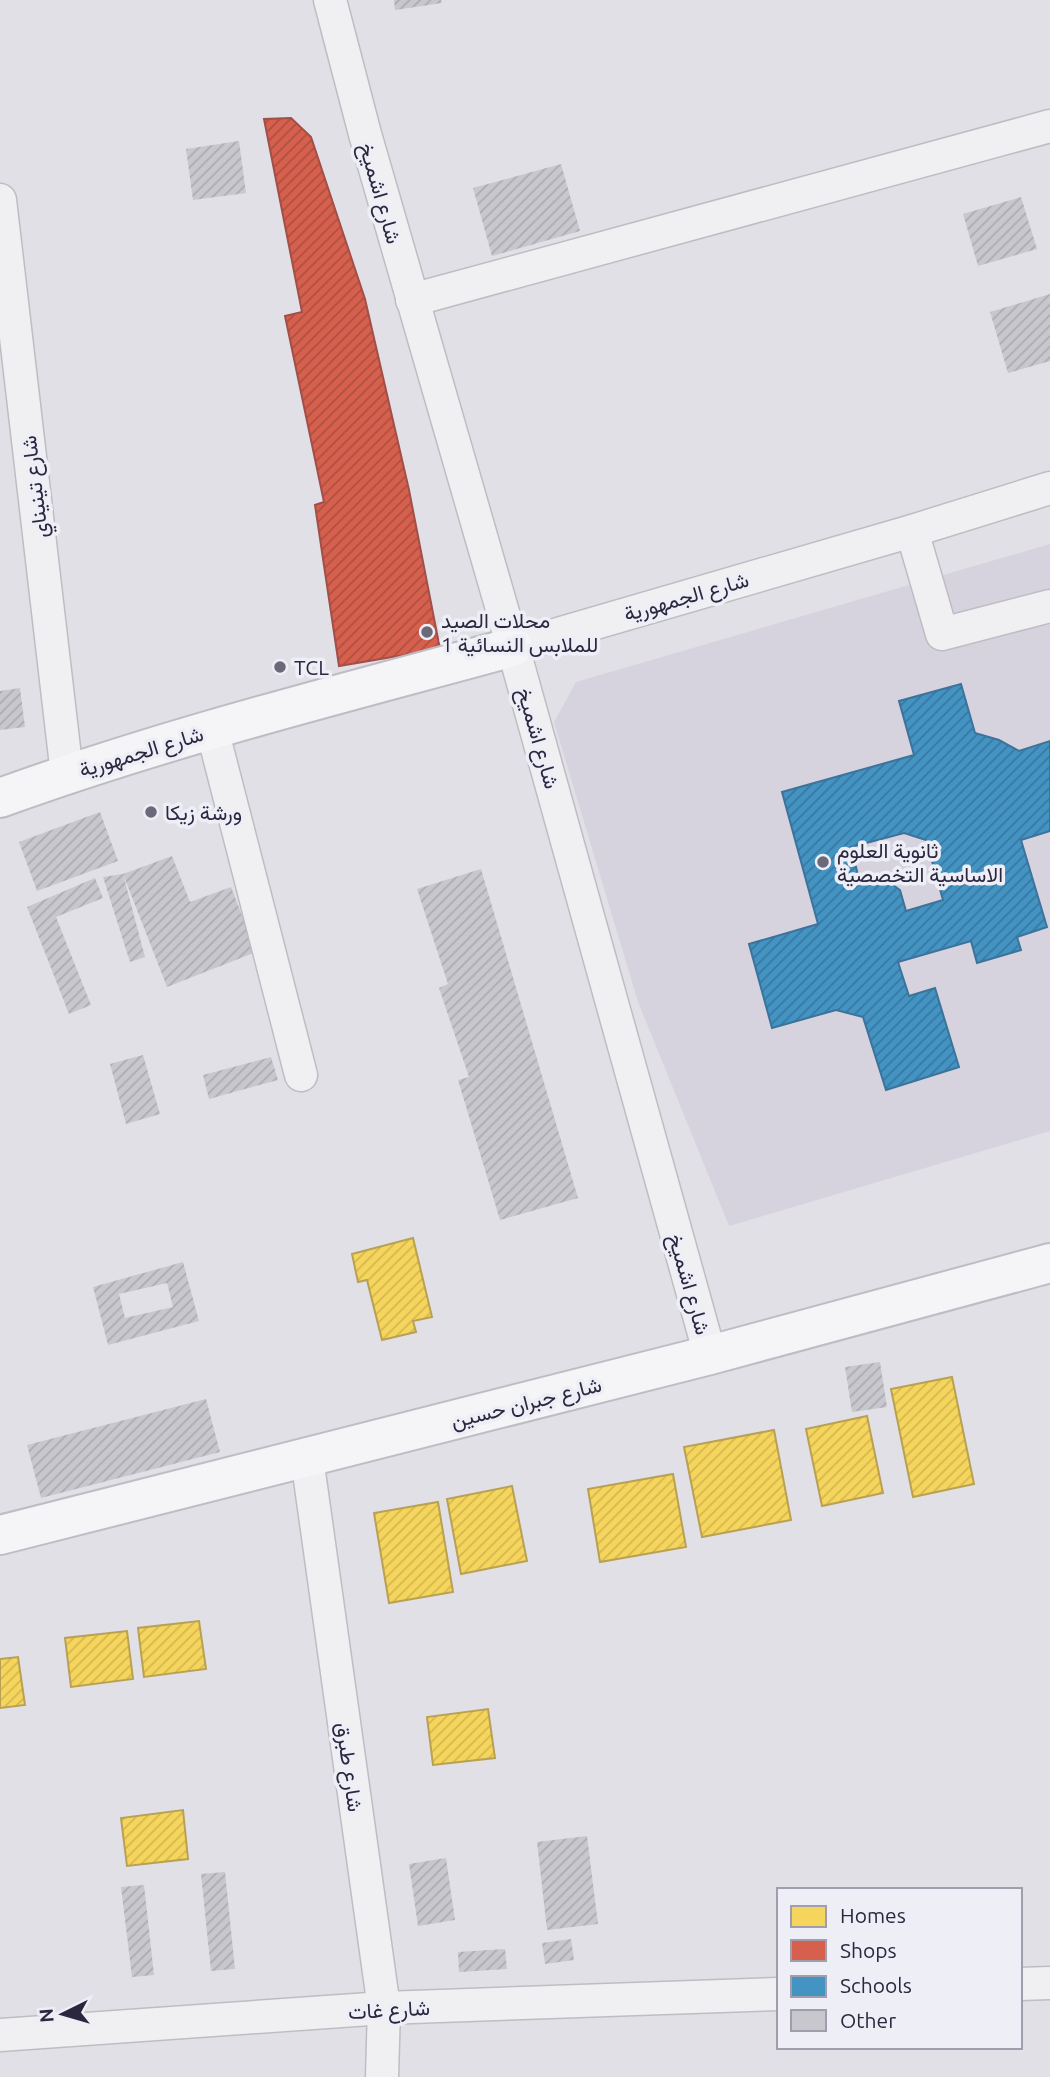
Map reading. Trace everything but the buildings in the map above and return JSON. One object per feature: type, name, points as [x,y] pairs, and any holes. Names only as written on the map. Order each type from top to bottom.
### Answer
[{"type":"main road","name":"شارع الجمهورية","points":[[0,798],[212,729],[513,647]]},
{"type":"main road","name":"شارع جبران حسين","points":[[0,1535],[710,1355],[1050,1263]]},
{"type":"street","name":"شارع اشميخ","points":[[330,0],[365,134],[513,647],[710,1355]]},
{"type":"street","points":[[412,300],[1050,126]]},
{"type":"street","name":"شارع تينيناي","points":[[0,200],[67,774]]},
{"type":"street","name":"شارع الجمهورية","points":[[513,647],[1050,488]]},
{"type":"street","points":[[912,531],[942,634],[1050,606]]},
{"type":"street","points":[[212,729],[301,1074]]},
{"type":"street","name":"شارع طبرق","points":[[307,1458],[384,2008],[382,2077]]},
{"type":"street","points":[[1022,1984],[1050,1983]]},
{"type":"street","name":"شارع غات","points":[[0,2035],[384,2008],[777,1993]]},
{"type":"shaded area","name":"ثانوية العلوم الاساسية التخصصية","points":[[1050,544],[1050,1131],[729,1226],[638,1002],[554,722],[576,682]]},
{"type":"place","name":"محلات الصيد للملابس النسائية 1","points":[[427,632]]},
{"type":"place","name":"TCL","points":[[280,667]]},
{"type":"place","name":"ورشة زيكا","points":[[151,812]]},
{"type":"place","name":"ثانوية العلوم الاساسية التخصصية","points":[[823,862]]}]
